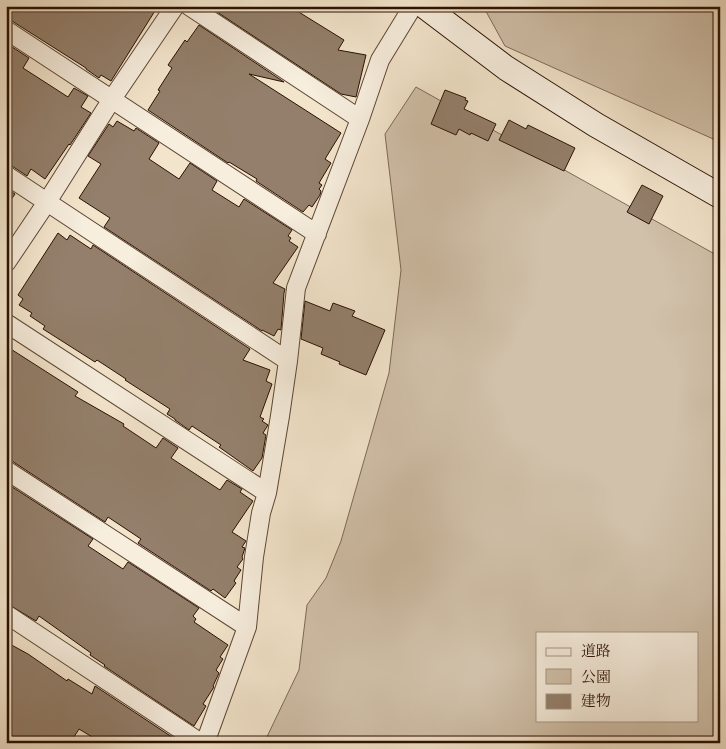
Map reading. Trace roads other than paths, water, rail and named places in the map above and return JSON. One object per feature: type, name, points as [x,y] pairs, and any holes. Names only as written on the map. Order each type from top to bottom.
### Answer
[{"type":"street","points":[[6,263],[174,6]]},
{"type":"street","points":[[189,6],[360,119]]},
{"type":"street","points":[[6,614],[203,743],[247,627],[254,557],[280,416],[296,288],[360,119],[380,60],[412,6]]},
{"type":"street","points":[[424,6],[506,68],[596,125],[720,196]]},
{"type":"street","points":[[6,30],[316,234]]},
{"type":"street","points":[[6,176],[288,361]]},
{"type":"street","points":[[6,323],[267,493]]},
{"type":"street","points":[[6,470],[247,627]]}]
